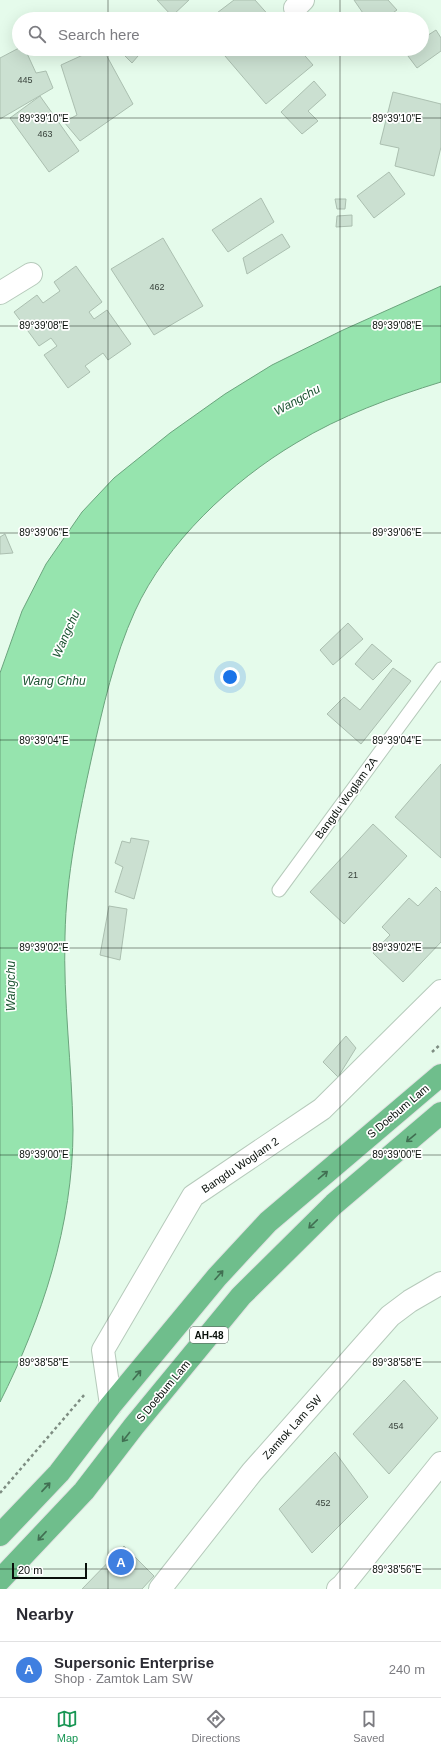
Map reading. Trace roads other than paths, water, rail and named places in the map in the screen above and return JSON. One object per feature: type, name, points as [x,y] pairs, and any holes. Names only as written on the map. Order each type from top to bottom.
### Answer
[{"type":"highway","name":"S Doebum Lam","points":[[0,1535],[59,1473],[111,1405],[217,1277],[268,1222],[441,1075]]},
{"type":"highway","name":"S Doebum Lam","points":[[0,1580],[84,1491],[134,1426],[241,1296],[334,1204],[441,1113]]},
{"type":"street","points":[[0,293],[31,274]]},
{"type":"street","name":"Bangdu Woglam 2","points":[[111,1405],[102,1350],[193,1196],[322,1109],[441,991]]},
{"type":"street","name":"Zamtok Lam SW","points":[[160,1589],[252,1472],[390,1316],[410,1301],[441,1283]]},
{"type":"street","points":[[338,1589],[343,1586],[441,1463]]},
{"type":"lane","name":"Bangdu Woglam 2A","points":[[279,890],[441,668]]},
{"type":"water","name":"Wang Chhu","points":[[441,286],[441,382],[385,401],[330,424],[272,458],[248,476],[203,516],[164,561],[148,586],[128,628],[115,664],[96,738],[78,823],[68,891],[65,936],[66,1009],[73,1130],[72,1165],[68,1200],[61,1235],[42,1304],[29,1338],[0,1402],[0,673],[22,611],[46,564],[82,512],[114,478],[170,433],[225,394],[272,365],[343,330]]},
{"type":"place","name":"Supersonic Enterprise","points":[[121,1562]]},
{"type":"water label","name":"Wangchu","points":[[297,400]]},
{"type":"water label","name":"Wangchu","points":[[66,634]]},
{"type":"water label","name":"Wangchu","points":[[11,986]]}]
